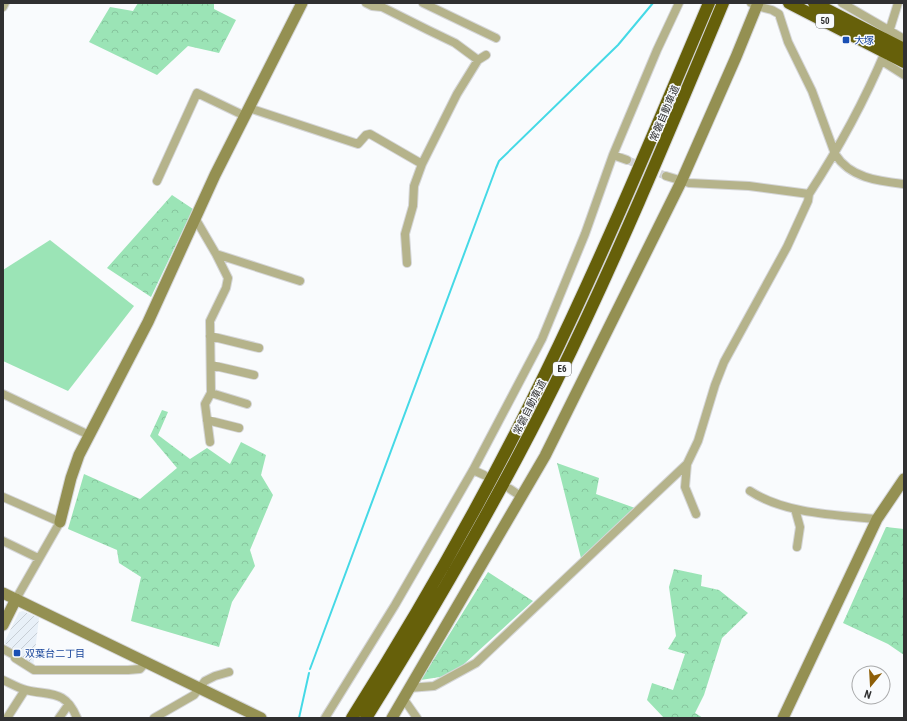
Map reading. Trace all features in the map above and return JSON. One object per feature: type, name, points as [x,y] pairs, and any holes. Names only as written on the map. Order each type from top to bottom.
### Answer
[{"type":"highway","name":"常磐自動車道","points":[[352,718],[389,660],[452,552],[544,375],[643,159],[709,3]]},
{"type":"highway","name":"常磐自動車道","points":[[366,718],[463,557],[556,382],[656,164],[723,3]]},
{"type":"highway","name":"50","points":[[789,3],[884,57],[904,62]]},
{"type":"highway","name":"50","points":[[814,3],[888,35],[904,49]]},
{"type":"street","points":[[3,7],[4,3]]},
{"type":"street","points":[[3,625],[38,558],[60,522],[71,478],[88,435],[148,322],[175,266],[195,218],[302,3]]},
{"type":"street","points":[[366,3],[372,6],[382,7],[460,46],[478,60]]},
{"type":"street","points":[[424,3],[496,38]]},
{"type":"street","points":[[325,718],[395,605],[473,470],[542,340],[585,234],[614,155],[657,50],[679,3]]},
{"type":"street","points":[[842,3],[888,35],[904,39]]},
{"type":"street","points":[[888,35],[898,3]]},
{"type":"street","points":[[392,718],[408,688],[522,497],[595,358],[680,182],[756,4],[764,6],[779,14],[788,42],[812,91],[835,154],[849,170],[857,174],[904,184]]},
{"type":"street","points":[[406,263],[405,234],[413,206],[414,186],[422,164],[434,143],[448,109],[478,60],[486,55]]},
{"type":"street","points":[[696,514],[685,488],[687,464],[698,440],[715,385],[724,362],[787,247],[808,201],[809,194],[835,154],[884,57],[904,75]]},
{"type":"street","points":[[157,181],[197,93],[247,112],[358,144],[366,135],[370,134],[422,164]]},
{"type":"street","points":[[614,155],[627,160]]},
{"type":"street","points":[[666,176],[680,182],[749,186],[809,194]]},
{"type":"street","points":[[195,218],[228,278],[226,288],[210,321],[211,393],[205,404],[210,442]]},
{"type":"street","points":[[216,254],[300,281]]},
{"type":"street","points":[[210,336],[259,348]]},
{"type":"street","points":[[211,365],[254,375]]},
{"type":"street","points":[[211,393],[247,404]]},
{"type":"street","points":[[3,394],[88,435]]},
{"type":"street","points":[[207,420],[239,428]]},
{"type":"street","points":[[408,688],[434,686],[476,663],[687,464]]},
{"type":"street","points":[[473,470],[484,475]]},
{"type":"street","points":[[783,718],[878,519],[904,479]]},
{"type":"street","points":[[510,489],[522,497]]},
{"type":"street","points":[[750,491],[770,502],[795,509],[878,519]]},
{"type":"street","points":[[3,497],[60,522]]},
{"type":"street","points":[[795,509],[800,527],[797,547]]},
{"type":"street","points":[[3,541],[38,558]]},
{"type":"street","points":[[3,593],[261,718]]},
{"type":"street","points":[[3,649],[16,656],[16,658],[34,670],[128,670],[140,669],[146,662]]},
{"type":"street","points":[[154,718],[194,695],[199,688],[215,676],[229,672]]},
{"type":"street","points":[[3,680],[25,690],[50,693],[60,696],[69,704],[77,718]]},
{"type":"street","points":[[7,718],[25,690]]},
{"type":"street","points":[[403,698],[417,718]]},
{"type":"street","points":[[59,718],[69,704]]},
{"type":"shaded area","points":[[23,611],[39,618],[33,668],[17,658],[20,652],[4,643],[19,612]]},
{"type":"green space","points":[[138,3],[214,3],[214,9],[236,20],[219,53],[188,46],[157,75],[89,42],[110,7],[133,11]]},
{"type":"green space","points":[[172,195],[193,209],[151,297],[107,268]]},
{"type":"green space","points":[[50,240],[134,306],[68,391],[3,361],[3,270]]},
{"type":"green space","points":[[162,410],[168,412],[158,435],[190,459],[207,448],[230,464],[241,442],[266,455],[261,475],[273,495],[250,550],[255,566],[232,602],[219,647],[131,621],[141,577],[119,563],[117,550],[68,529],[84,474],[140,499],[177,468],[150,436]]},
{"type":"green space","points":[[557,463],[599,478],[596,494],[635,508],[581,558]]},
{"type":"green space","points":[[886,527],[904,529],[904,655],[888,644],[843,623]]},
{"type":"green space","points":[[674,569],[702,575],[701,586],[719,590],[748,613],[722,638],[704,695],[695,713],[703,718],[664,718],[647,700],[652,683],[673,690],[685,654],[668,649],[676,636],[669,587]]},
{"type":"green space","points":[[488,572],[533,601],[452,675],[421,680]]},
{"type":"waterway","points":[[310,669],[499,161],[618,45],[653,3]]},
{"type":"waterway","points":[[299,718],[309,673]]},
{"type":"tunnel","points":[[627,160],[666,176]]},
{"type":"place","name":"大塚","points":[[846,40]]},
{"type":"place","name":"双葉台二丁目","points":[[17,653]]}]
